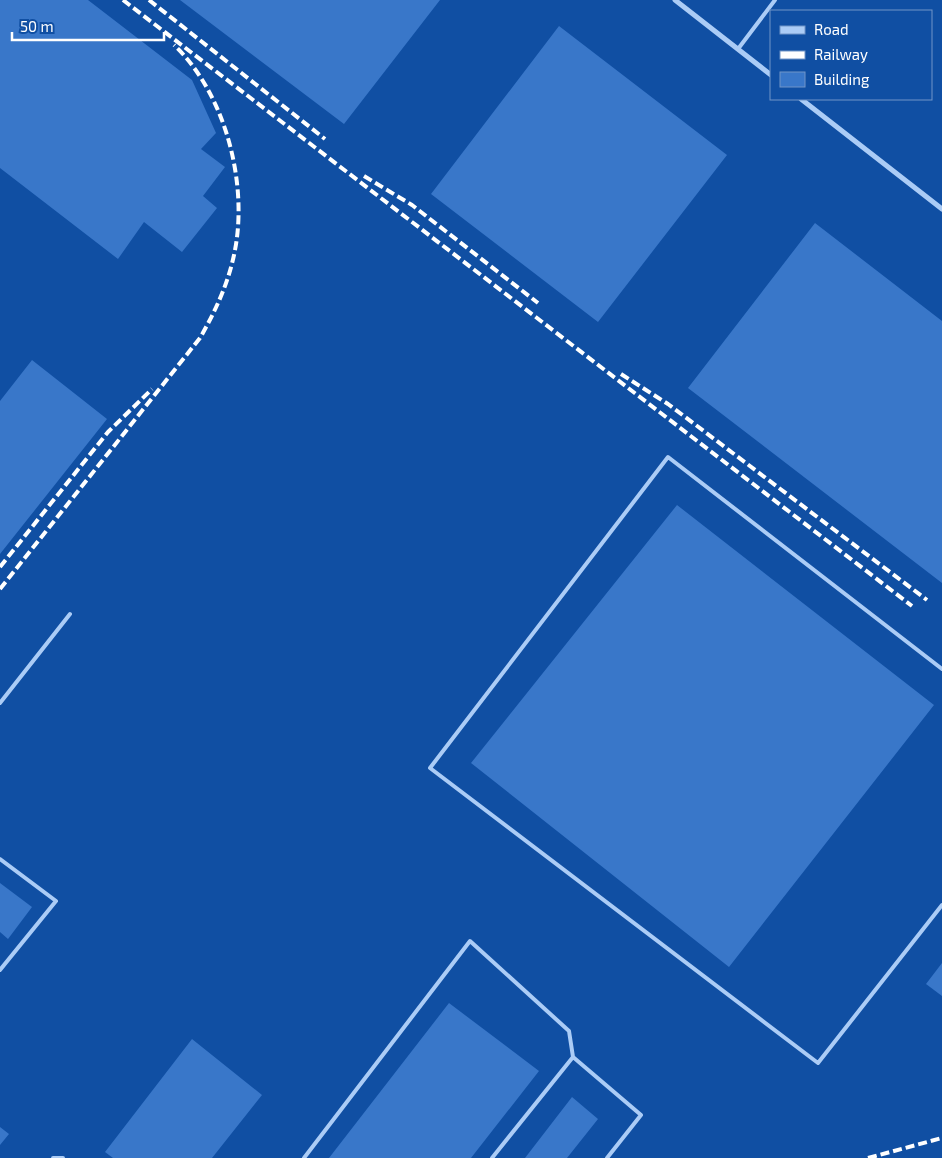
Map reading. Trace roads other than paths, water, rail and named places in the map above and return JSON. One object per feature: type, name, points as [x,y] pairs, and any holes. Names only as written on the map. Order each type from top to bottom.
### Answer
[{"type":"street","points":[[675,0],[770,74]]},
{"type":"street","points":[[802,100],[942,209]]},
{"type":"lane","points":[[738,50],[775,0]]},
{"type":"lane","points":[[942,669],[668,457],[430,768],[818,1063],[942,905]]},
{"type":"lane","points":[[0,703],[70,614]]},
{"type":"lane","points":[[0,859],[56,901],[0,970]]},
{"type":"lane","points":[[304,1158],[470,941],[570,1031],[573,1057],[641,1115],[607,1158]]},
{"type":"lane","points":[[492,1158],[573,1057]]},
{"type":"lane","points":[[53,1158],[63,1158]]},
{"type":"railway","points":[[123,0],[912,606]]},
{"type":"railway","points":[[149,0],[325,139]]},
{"type":"railway","points":[[0,589],[200,338],[226,285],[235,250],[238,224],[235,168],[219,113],[207,88],[192,65],[174,45]]},
{"type":"railway","points":[[364,176],[412,205],[538,303]]},
{"type":"railway","points":[[621,374],[668,404],[927,600]]},
{"type":"railway","points":[[0,567],[108,432],[152,389]]},
{"type":"railway","points":[[868,1158],[942,1138]]}]
